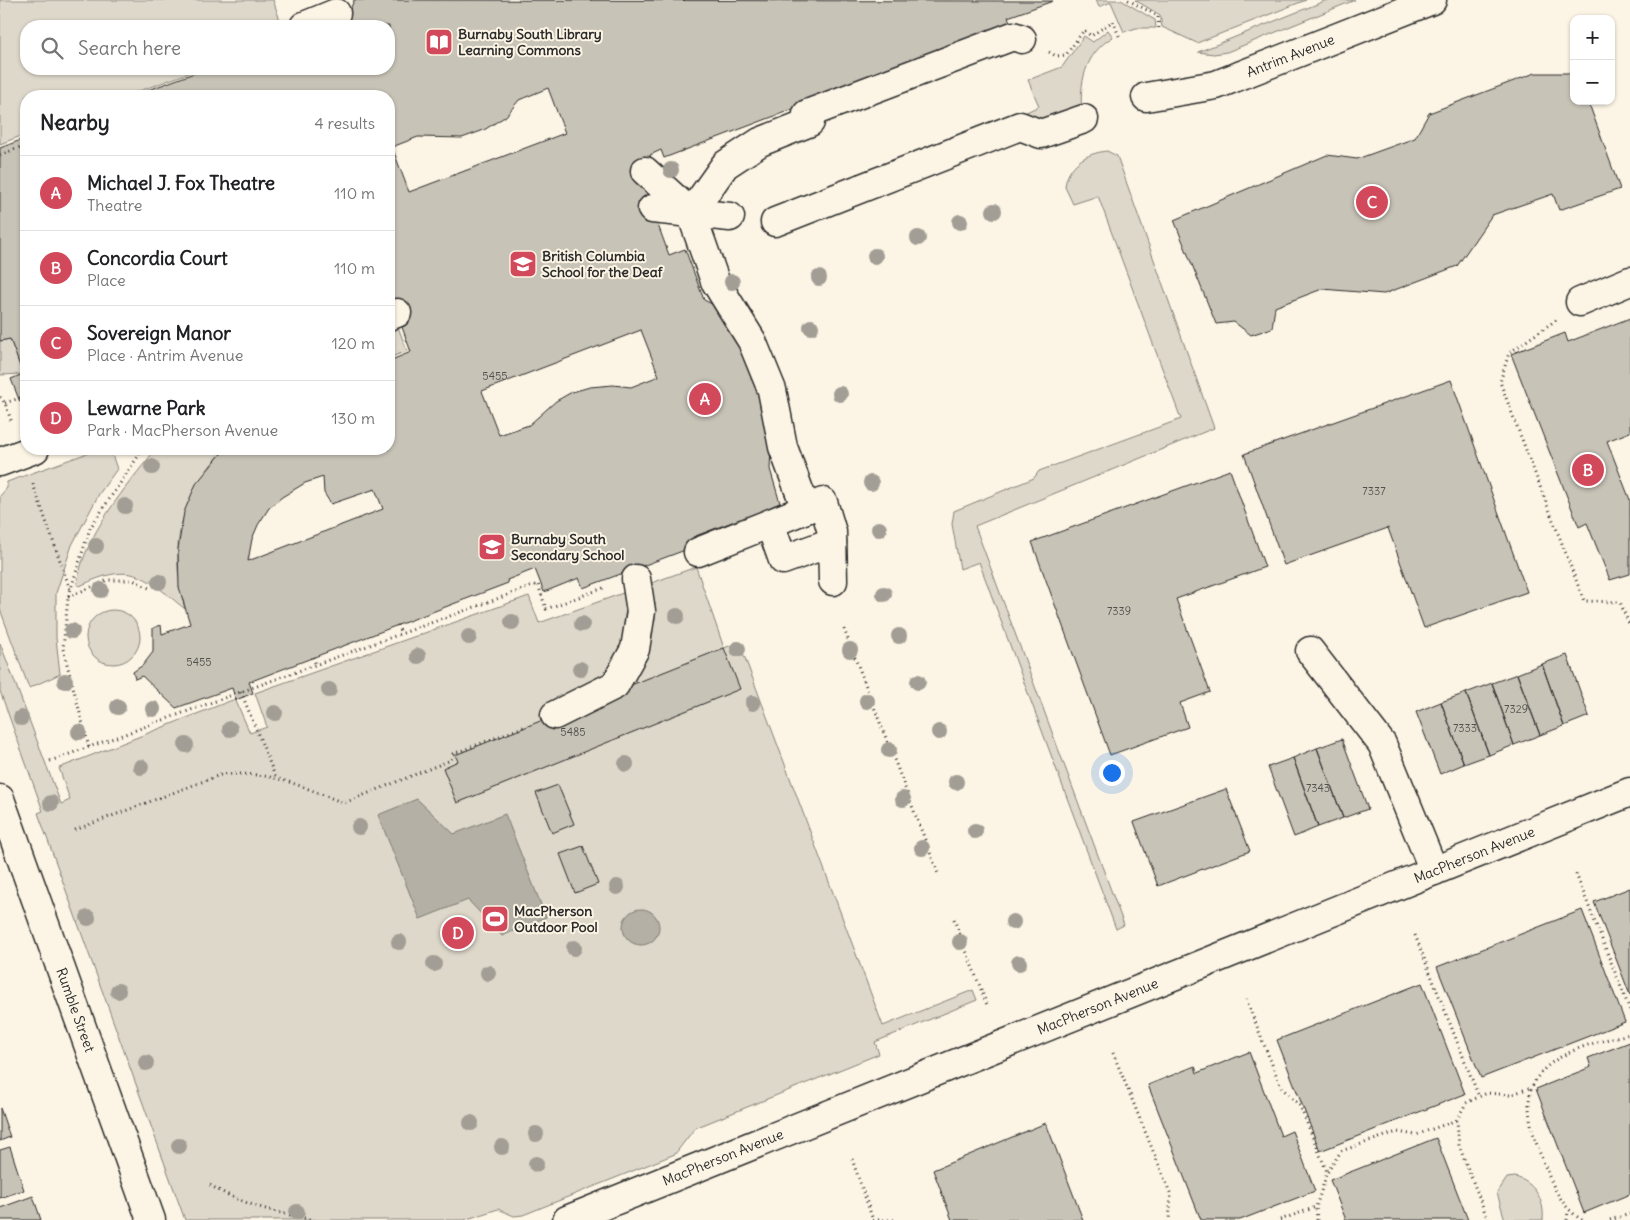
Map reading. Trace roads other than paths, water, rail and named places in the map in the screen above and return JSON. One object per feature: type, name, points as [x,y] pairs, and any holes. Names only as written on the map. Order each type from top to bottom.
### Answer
[{"type":"street","name":"Antrim Avenue","points":[[1146,96],[1216,84],[1432,0]]},
{"type":"street","points":[[691,214],[726,165],[760,142],[810,122],[807,114],[1012,36],[1022,38]]},
{"type":"street","points":[[775,222],[1020,126],[1041,134],[1084,119]]},
{"type":"street","points":[[645,171],[691,214],[695,252],[752,341],[763,375],[772,390],[783,447],[806,510]]},
{"type":"street","points":[[652,209],[730,217]]},
{"type":"street","points":[[1580,302],[1630,281]]},
{"type":"street","points":[[698,552],[773,517],[806,510],[823,502],[832,532],[832,581]]},
{"type":"street","points":[[773,517],[783,560],[832,542]]},
{"type":"street","points":[[554,715],[615,686],[635,649],[641,611],[636,579]]},
{"type":"street","points":[[1310,651],[1382,744],[1434,871]]},
{"type":"street","name":"MacPherson Avenue","points":[[567,1220],[616,1211],[1434,871],[1630,792]]},
{"type":"street","name":"Rumble Street","points":[[0,799],[148,1218]]},
{"type":"place","name":"Burnaby South Library Learning Commons","points":[[439,42]]},
{"type":"place","name":"Sovereign Manor","points":[[1372,202]]},
{"type":"place","name":"British Columbia School for the Deaf","points":[[523,264]]},
{"type":"place","name":"Michael J. Fox Theatre","points":[[705,399]]},
{"type":"place","name":"Concordia Court","points":[[1588,470]]},
{"type":"place","name":"Burnaby South Secondary School","points":[[492,547]]},
{"type":"place","name":"MacPherson Outdoor Pool","points":[[495,919]]},
{"type":"place","name":"Lewarne Park","points":[[458,933]]}]
